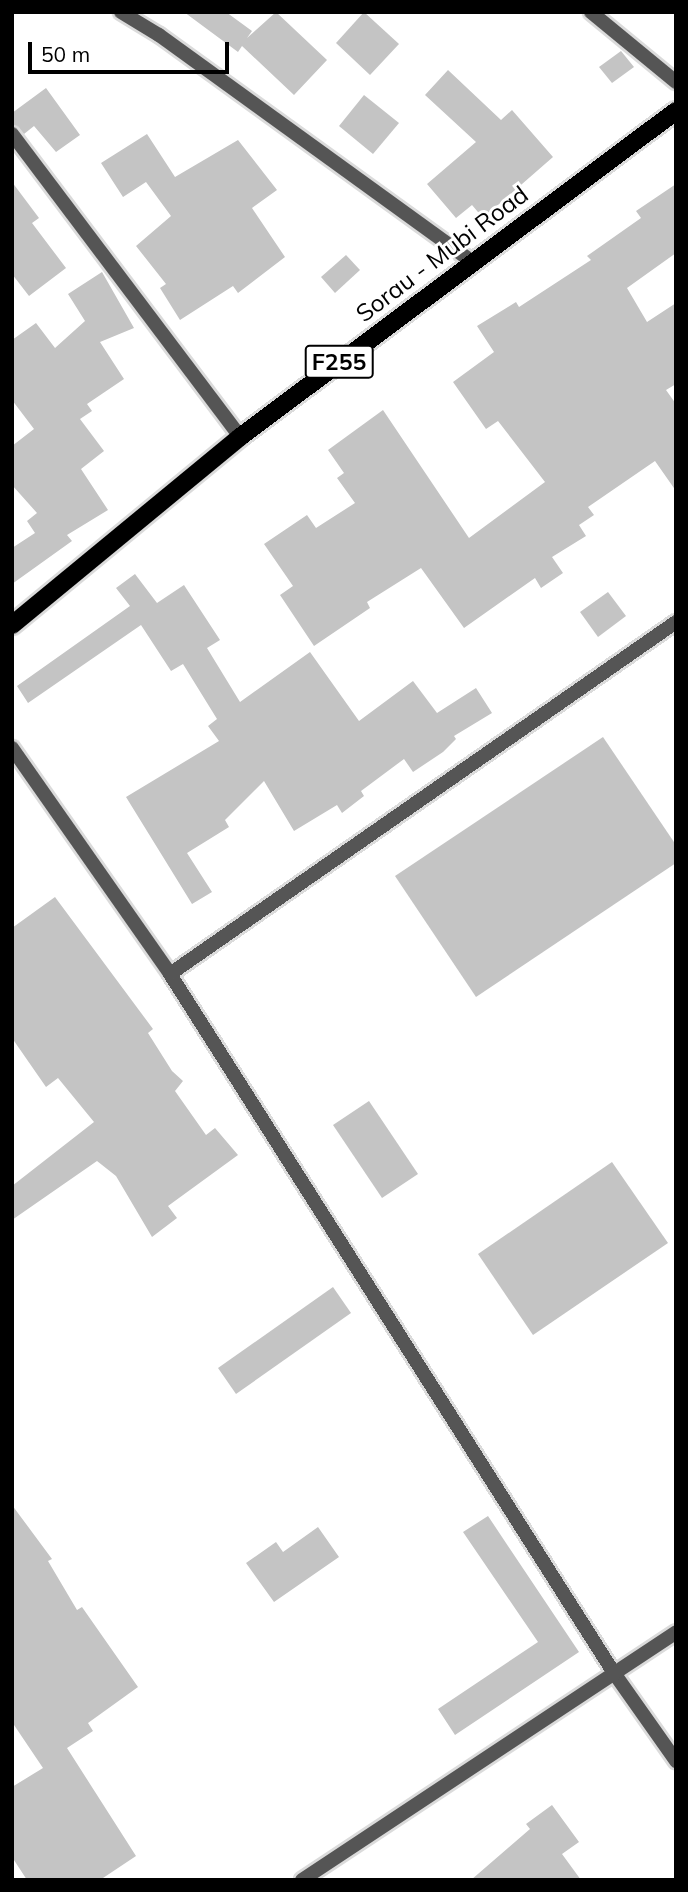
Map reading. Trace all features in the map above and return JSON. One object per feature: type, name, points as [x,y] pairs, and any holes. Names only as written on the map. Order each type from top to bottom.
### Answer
[{"type":"main road","name":"Sorau - Mubi Road","points":[[12,625],[240,437],[676,111]]},
{"type":"street","points":[[121,12],[159,34],[473,262]]},
{"type":"street","points":[[591,12],[676,82]]},
{"type":"street","points":[[12,134],[240,437]]},
{"type":"street","points":[[170,974],[676,622]]},
{"type":"street","points":[[12,748],[170,974],[614,1673],[676,1761]]},
{"type":"street","points":[[302,1880],[676,1632]]},
{"type":"building","points":[[184,12],[226,12],[252,31],[247,38],[276,12],[327,60],[294,95],[242,46],[238,52]]},
{"type":"building","points":[[364,12],[399,44],[370,75],[336,43]]},
{"type":"building","points":[[621,51],[634,67],[612,83],[599,67]]},
{"type":"building","points":[[448,70],[501,120],[512,110],[553,157],[483,218],[472,205],[456,218],[427,184],[476,142],[425,95]]},
{"type":"building","points":[[46,88],[80,135],[56,152],[34,126],[24,134],[12,125],[12,113]]},
{"type":"building","points":[[364,95],[399,123],[373,154],[339,126]]},
{"type":"building","points":[[147,134],[175,177],[238,140],[277,190],[252,208],[285,257],[238,293],[233,286],[180,320],[160,288],[166,284],[136,246],[171,216],[146,182],[123,197],[101,163]]},
{"type":"building","points":[[12,182],[39,218],[32,223],[66,268],[29,296],[12,274]]},
{"type":"building","points":[[676,184],[676,253],[627,288],[647,322],[676,303],[676,384],[666,390],[676,404],[676,491],[655,461],[588,507],[594,515],[579,525],[586,536],[552,557],[563,573],[541,588],[535,578],[464,628],[421,568],[367,602],[370,608],[314,646],[280,595],[293,586],[264,544],[307,515],[316,528],[355,503],[337,478],[344,473],[328,450],[383,410],[469,538],[545,482],[498,421],[486,429],[453,382],[494,352],[477,326],[516,302],[519,307],[591,260],[587,256],[641,218],[636,211]]},
{"type":"building","points":[[346,255],[360,270],[335,293],[321,277]]},
{"type":"building","points":[[102,272],[134,328],[100,342],[124,379],[87,404],[92,411],[80,419],[104,451],[81,469],[108,510],[67,535],[72,541],[12,584],[12,548],[35,533],[27,521],[37,513],[12,485],[12,446],[34,429],[12,400],[12,340],[36,323],[55,348],[85,321],[68,294]]},
{"type":"building","points":[[135,574],[157,603],[184,585],[220,640],[207,648],[240,702],[310,652],[359,721],[413,681],[437,713],[476,688],[492,713],[454,736],[456,739],[443,752],[413,772],[404,759],[361,791],[364,796],[342,813],[337,805],[294,831],[264,781],[225,820],[229,827],[187,853],[212,892],[192,904],[126,797],[219,741],[208,726],[217,719],[183,664],[171,671],[141,625],[28,703],[17,686],[130,606],[116,588]]},
{"type":"building","points":[[608,592],[626,616],[598,637],[580,612]]},
{"type":"building","points":[[603,737],[676,845],[676,863],[476,997],[395,876]]},
{"type":"building","points":[[55,897],[153,1029],[148,1033],[172,1071],[183,1081],[175,1091],[206,1135],[215,1128],[238,1155],[168,1206],[177,1218],[152,1237],[116,1176],[97,1161],[12,1220],[12,1186],[94,1122],[58,1078],[46,1087],[12,1038],[12,928]]},
{"type":"building","points":[[369,1101],[418,1174],[382,1198],[333,1125]]},
{"type":"building","points":[[612,1162],[668,1243],[533,1335],[478,1254]]},
{"type":"building","points":[[333,1287],[351,1313],[236,1394],[218,1368]]},
{"type":"building","points":[[12,1505],[52,1559],[48,1561],[77,1610],[82,1607],[138,1687],[88,1723],[93,1731],[67,1748],[136,1856],[100,1880],[27,1880],[12,1857],[12,1787],[43,1768],[12,1722]]},
{"type":"building","points":[[488,1516],[579,1652],[455,1735],[438,1709],[538,1642],[463,1532]]},
{"type":"building","points":[[318,1527],[339,1557],[274,1602],[246,1563],[276,1542],[283,1552]]},
{"type":"building","points":[[552,1805],[579,1842],[562,1854],[581,1880],[471,1880],[530,1829],[526,1824]]}]
